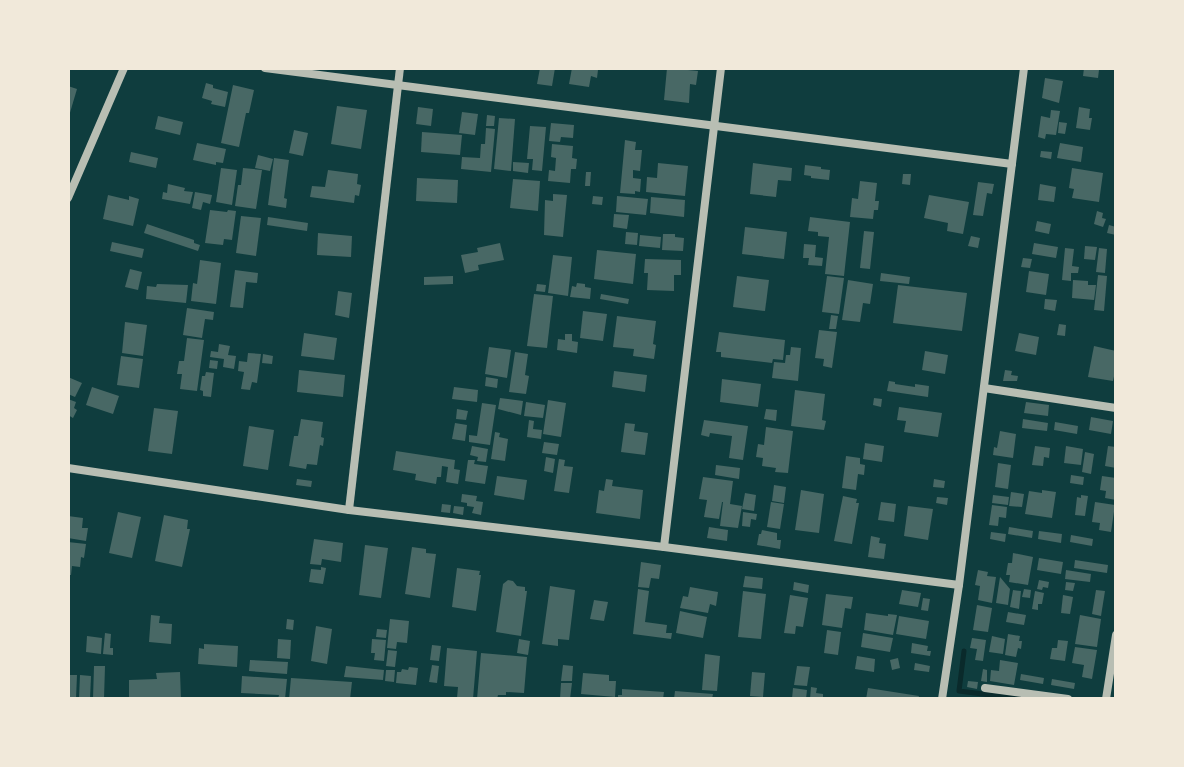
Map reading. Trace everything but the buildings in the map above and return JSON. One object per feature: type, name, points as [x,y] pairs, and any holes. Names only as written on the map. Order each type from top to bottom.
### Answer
[{"type":"street","points":[[68,198],[124,68]]},
{"type":"street","points":[[265,68],[1012,164]]},
{"type":"street","points":[[349,510],[400,68]]},
{"type":"street","points":[[664,547],[721,68]]},
{"type":"street","points":[[942,699],[1024,68]]},
{"type":"street","points":[[984,388],[1116,408]]},
{"type":"street","points":[[68,468],[349,510],[959,585]]},
{"type":"street","points":[[1106,699],[1116,635]]},
{"type":"street","points":[[985,688],[1068,699]]},
{"type":"waterway","points":[[964,651],[959,691],[1023,699]]}]
